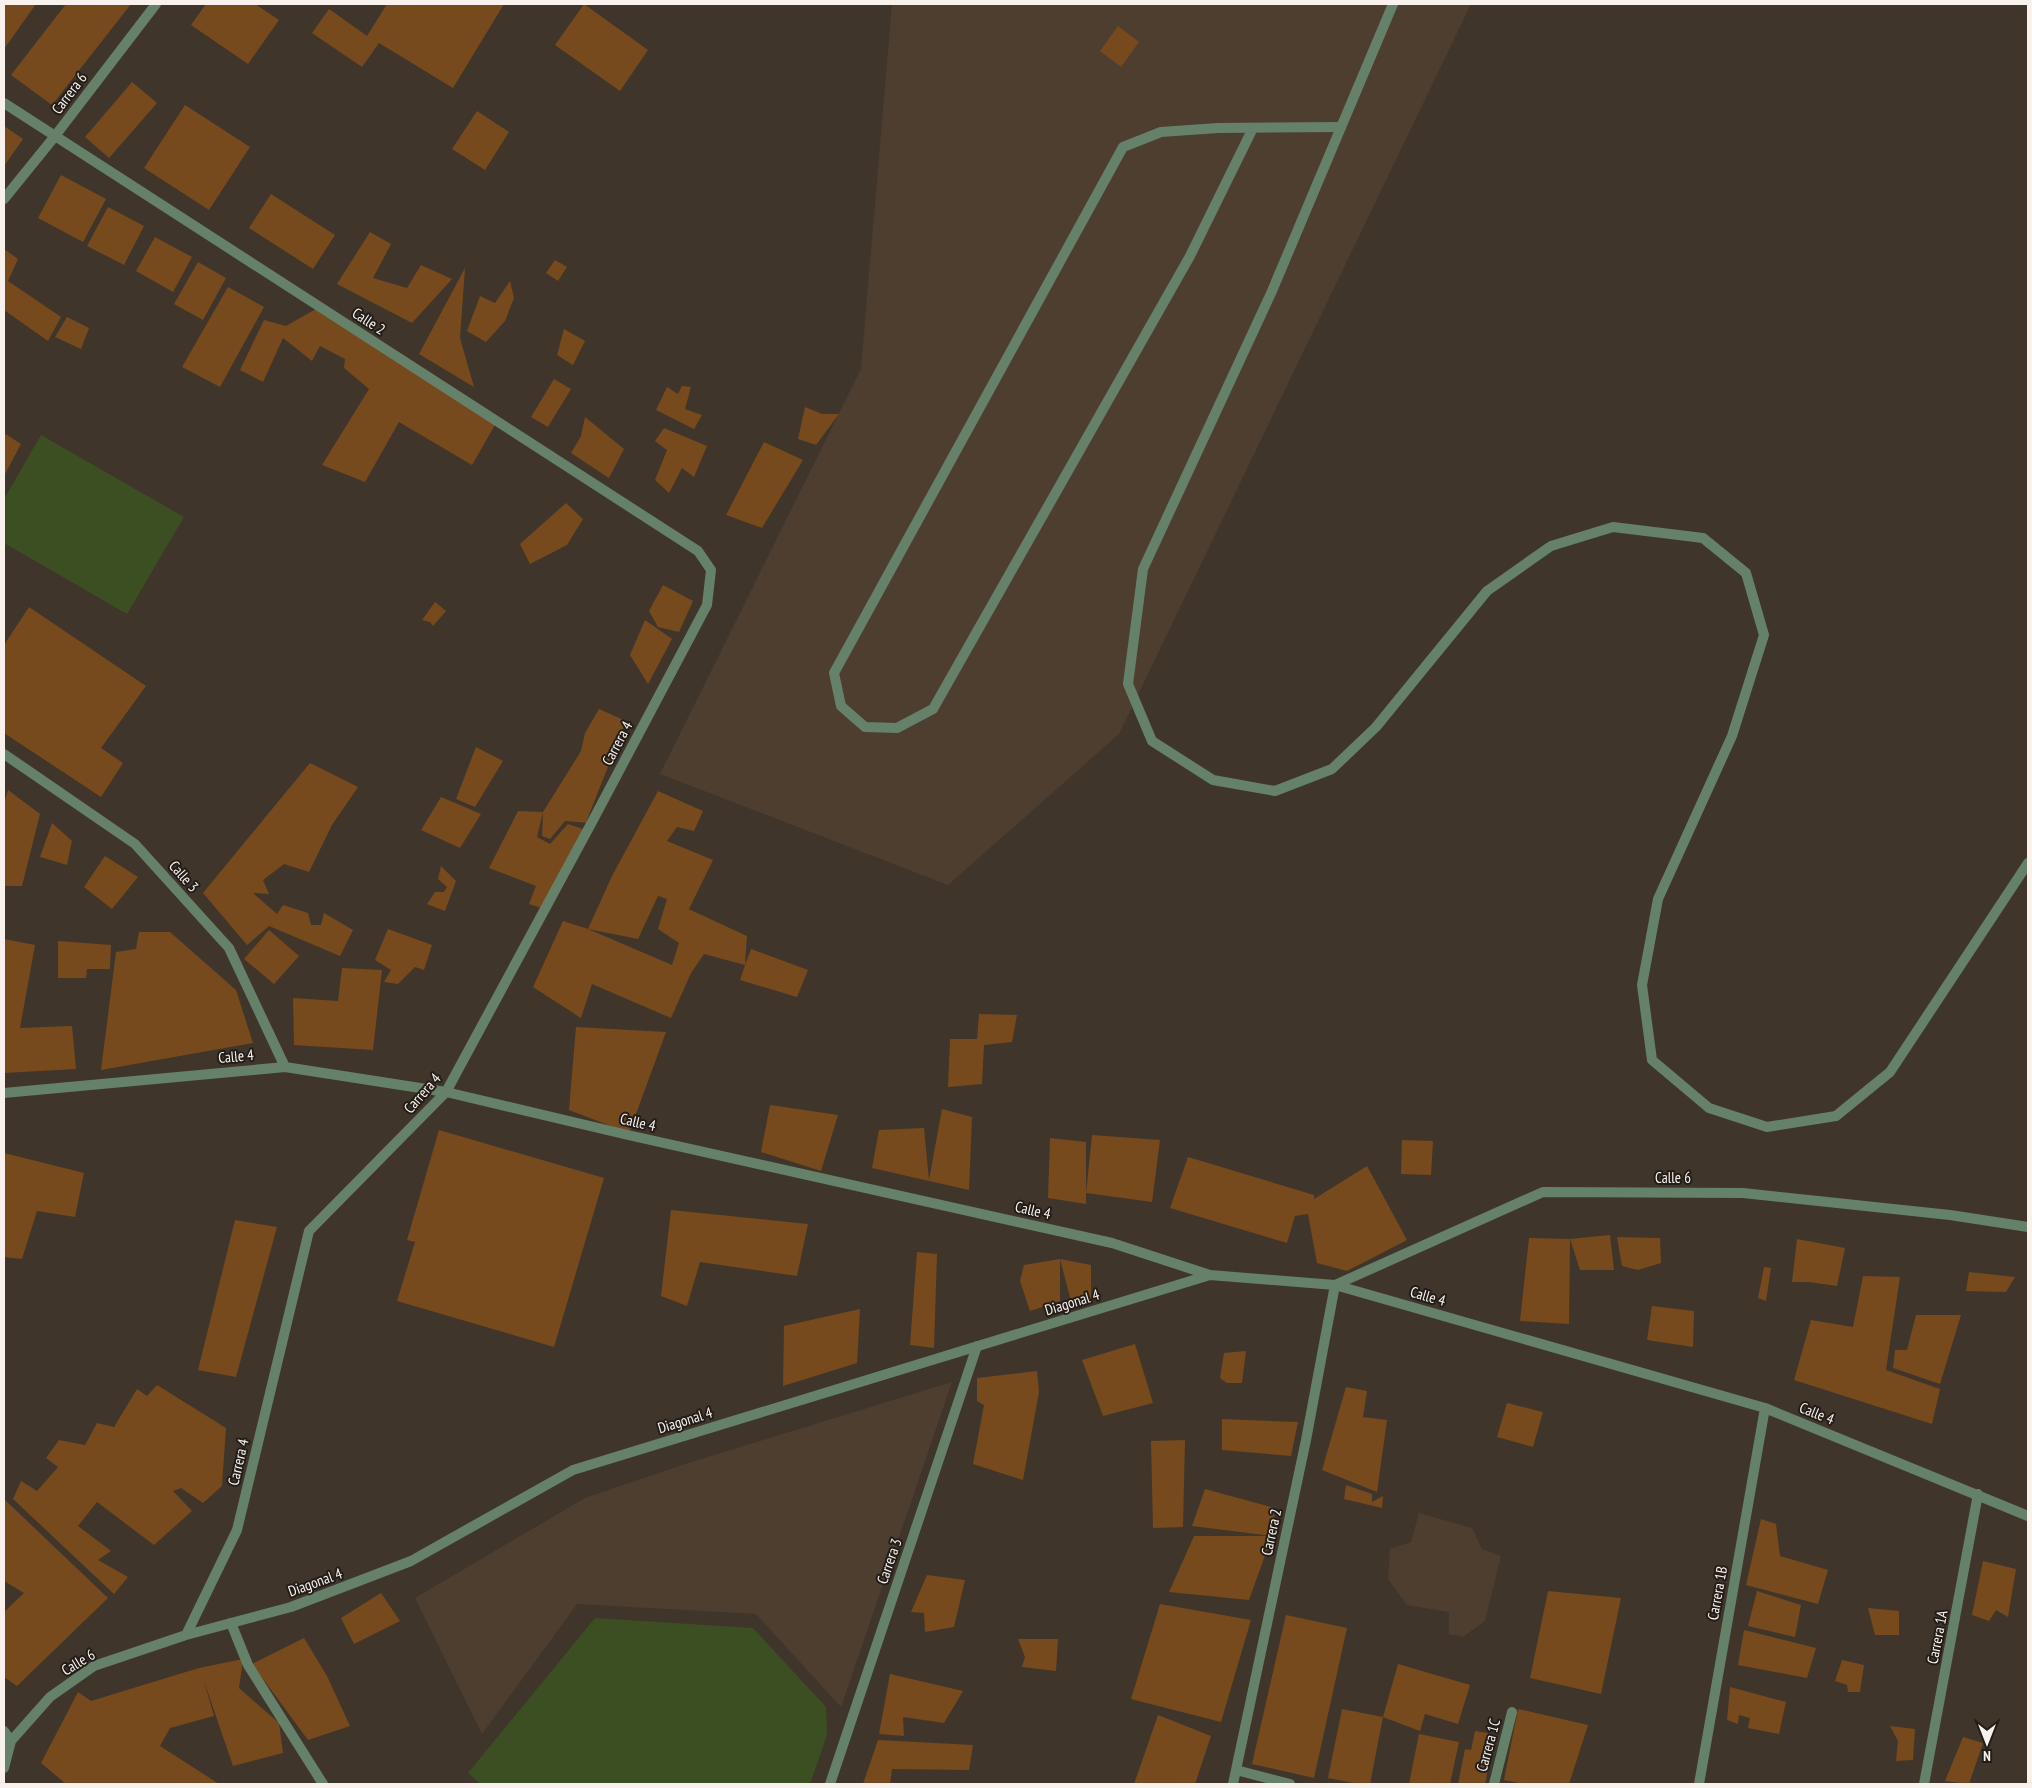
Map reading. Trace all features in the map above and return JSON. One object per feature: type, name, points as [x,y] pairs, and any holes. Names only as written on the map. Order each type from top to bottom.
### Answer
[{"type":"street","name":"Carrera 6","points":[[4,199],[156,4]]},
{"type":"street","points":[[1393,4],[1272,291],[1143,570],[1128,684],[1152,741],[1213,780],[1275,791],[1332,769],[1376,727],[1487,591],[1551,546],[1613,527],[1703,538],[1746,572],[1764,636],[1732,736],[1658,899],[1642,986],[1652,1060],[1710,1108],[1767,1127],[1836,1116],[1890,1072],[2028,863]]},
{"type":"street","name":"Calle 2","points":[[4,103],[698,550],[711,570]]},
{"type":"street","points":[[1253,128],[1190,256],[933,709],[897,728],[865,727],[842,706],[834,673],[1123,147],[1161,132],[1253,128],[1341,127]]},
{"type":"street","name":"Carrera 4","points":[[186,1635],[238,1530],[308,1231],[446,1092],[707,605],[711,570]]},
{"type":"street","name":"Calle 3","points":[[4,754],[135,844],[229,948],[285,1067]]},
{"type":"street","name":"Calle 4","points":[[4,1092],[285,1067],[446,1092],[628,1135],[1112,1243],[1210,1275],[1335,1285],[1765,1408],[2028,1516]]},
{"type":"street","name":"Calle 6","points":[[1335,1285],[1543,1192],[1743,1192],[1950,1214],[2028,1227]]},
{"type":"street","name":"Diagonal 4","points":[[186,1635],[291,1607],[412,1562],[572,1470],[1210,1275]]},
{"type":"street","name":"Carrera 2","points":[[1232,1784],[1306,1440],[1335,1285]]},
{"type":"street","name":"Carrera 3","points":[[830,1784],[978,1346]]},
{"type":"street","name":"Carrera 1B","points":[[1699,1784],[1765,1408]]},
{"type":"street","name":"Carrera 1A","points":[[1924,1784],[1978,1494]]},
{"type":"street","points":[[231,1623],[248,1665],[323,1784]]},
{"type":"street","name":"Calle 6","points":[[8,1741],[50,1697],[94,1666],[186,1635]]},
{"type":"street","name":"Carrera 1C","points":[[1494,1784],[1512,1712]]},
{"type":"street","points":[[4,1731],[8,1741],[4,1768]]},
{"type":"street","points":[[1236,1770],[1290,1784]]},
{"type":"shaded area","points":[[892,4],[1471,4],[1119,734],[948,885],[660,774],[861,369]]},
{"type":"shaded area","points":[[952,1382],[841,1707],[756,1614],[577,1604],[482,1734],[415,1598],[585,1498],[682,1465]]},
{"type":"shaded area","points":[[1419,1513],[1472,1528],[1482,1549],[1501,1556],[1485,1621],[1463,1637],[1449,1634],[1449,1612],[1407,1605],[1388,1579],[1390,1549],[1411,1542]]},
{"type":"green space","points":[[41,435],[184,517],[127,614],[4,543],[4,499]]},
{"type":"green space","points":[[595,1618],[753,1628],[826,1707],[827,1735],[810,1784],[480,1784],[468,1773]]},
{"type":"building","points":[[4,4],[36,4],[4,49]]},
{"type":"building","points":[[66,4],[131,4],[52,105],[11,75]]},
{"type":"building","points":[[206,4],[255,4],[279,20],[248,64],[191,25]]},
{"type":"building","points":[[387,4],[504,4],[453,88],[379,43],[362,67],[312,33],[329,9],[367,36]]},
{"type":"building","points":[[584,4],[648,50],[620,91],[555,45]]},
{"type":"building","points":[[1118,26],[1139,42],[1121,67],[1100,51]]},
{"type":"building","points":[[132,82],[157,103],[109,158],[85,137]]},
{"type":"building","points":[[185,105],[250,147],[209,210],[144,168]]},
{"type":"building","points":[[477,111],[509,132],[485,170],[452,149]]},
{"type":"building","points":[[4,126],[23,139],[4,166]]},
{"type":"building","points":[[61,175],[106,199],[83,242],[38,218]]},
{"type":"building","points":[[271,194],[335,235],[313,269],[249,228]]},
{"type":"building","points":[[108,207],[144,226],[124,265],[87,246]]},
{"type":"building","points":[[370,232],[391,244],[373,278],[407,288],[421,265],[452,279],[412,323],[337,284]]},
{"type":"building","points":[[155,237],[192,257],[173,292],[136,271]]},
{"type":"building","points":[[4,249],[18,259],[8,281],[61,317],[48,341],[4,310]]},
{"type":"building","points":[[555,260],[567,267],[558,281],[546,273]]},
{"type":"building","points":[[198,262],[226,278],[203,320],[174,304]]},
{"type":"building","points":[[465,268],[460,338],[474,387],[419,354]]},
{"type":"building","points":[[510,281],[514,298],[505,321],[486,342],[467,331],[480,296],[495,303]]},
{"type":"building","points":[[228,287],[264,307],[220,387],[182,367]]},
{"type":"building","points":[[316,309],[495,425],[472,465],[399,422],[365,482],[322,465],[369,389],[344,368],[345,359],[320,346],[312,361],[283,338],[263,382],[240,370],[264,320],[286,326]]},
{"type":"building","points":[[67,317],[89,328],[81,349],[55,337]]},
{"type":"building","points":[[564,329],[585,341],[573,365],[557,355]]},
{"type":"building","points":[[554,379],[571,389],[548,427],[531,417]]},
{"type":"building","points":[[682,386],[691,387],[685,409],[702,415],[694,429],[656,410],[667,387],[678,394]]},
{"type":"building","points":[[805,407],[822,414],[839,414],[816,445],[798,439]]},
{"type":"building","points":[[585,417],[624,449],[609,478],[571,453],[581,436]]},
{"type":"building","points":[[664,428],[707,446],[694,477],[682,468],[669,493],[655,480],[667,450],[655,441]]},
{"type":"building","points":[[4,433],[21,444],[4,476]]},
{"type":"building","points":[[764,442],[803,460],[762,528],[726,515]]},
{"type":"building","points":[[566,503],[583,519],[567,545],[530,564],[520,544]]},
{"type":"building","points":[[663,585],[693,601],[679,632],[658,627],[649,611]]},
{"type":"building","points":[[435,602],[446,611],[433,626],[430,622],[422,620]]},
{"type":"building","points":[[29,607],[146,686],[101,748],[123,763],[101,797],[4,733],[4,645]]},
{"type":"building","points":[[645,620],[672,639],[648,684],[630,655]]},
{"type":"building","points":[[599,709],[626,721],[587,820],[590,823],[565,821],[550,839],[542,836],[543,812],[581,751],[585,733]]},
{"type":"building","points":[[476,747],[503,761],[475,807],[456,799]]},
{"type":"building","points":[[310,763],[358,787],[332,825],[309,872],[284,864],[263,880],[269,894],[253,893],[277,914],[283,905],[308,913],[311,925],[321,925],[324,913],[353,930],[340,956],[269,926],[247,945],[203,893]]},
{"type":"building","points":[[8,790],[40,814],[22,886],[4,886],[4,804]]},
{"type":"building","points":[[658,791],[703,811],[694,831],[677,827],[667,841],[713,860],[689,909],[682,906],[747,936],[745,965],[704,954],[691,973],[671,1018],[592,984],[581,1018],[533,987],[563,921],[588,929],[612,876]],"holes":[[[658,896],[667,899],[658,929],[679,943],[672,965],[588,929],[638,939]]]},
{"type":"building","points":[[441,797],[481,814],[460,848],[421,830]]},
{"type":"building","points":[[518,811],[543,812],[537,837],[550,844],[568,824],[583,829],[544,909],[529,904],[536,886],[489,868]]},
{"type":"building","points":[[52,823],[72,841],[67,865],[40,857]]},
{"type":"building","points":[[105,856],[138,877],[112,909],[84,887]]},
{"type":"building","points":[[441,866],[456,881],[445,911],[427,904],[435,892],[444,892],[447,887],[438,879]]},
{"type":"building","points":[[388,929],[432,945],[424,970],[415,967],[398,984],[384,982],[391,970],[375,960]]},
{"type":"building","points":[[269,930],[299,956],[274,984],[244,959]]},
{"type":"building","points":[[139,932],[170,932],[236,990],[253,1043],[101,1070],[116,952],[136,949]]},
{"type":"building","points":[[4,939],[35,945],[20,1028],[72,1026],[76,1069],[4,1073]]},
{"type":"building","points":[[58,941],[111,945],[110,969],[87,969],[86,978],[58,978]]},
{"type":"building","points":[[751,949],[808,970],[797,997],[740,980]]},
{"type":"building","points":[[342,968],[382,970],[373,1050],[294,1045],[293,998],[338,1001]]},
{"type":"building","points":[[979,1014],[1017,1015],[1012,1042],[984,1045],[982,1084],[948,1087],[950,1039],[977,1039]]},
{"type":"building","points":[[576,1027],[666,1032],[629,1133],[569,1110]]},
{"type":"building","points":[[770,1105],[838,1115],[821,1171],[761,1152]]},
{"type":"building","points":[[942,1109],[972,1117],[969,1190],[872,1168],[879,1130],[924,1128],[929,1180]]},
{"type":"building","points":[[439,1130],[604,1178],[554,1347],[397,1301],[415,1242],[407,1240]]},
{"type":"building","points":[[1092,1135],[1160,1140],[1152,1202],[1086,1193]]},
{"type":"building","points":[[1050,1138],[1086,1142],[1086,1204],[1048,1198]]},
{"type":"building","points":[[1402,1140],[1433,1141],[1431,1175],[1401,1174]]},
{"type":"building","points":[[4,1153],[84,1173],[75,1217],[37,1211],[22,1259],[4,1257]]},
{"type":"building","points":[[1188,1157],[1314,1195],[1314,1199],[1367,1166],[1407,1240],[1347,1271],[1317,1263],[1308,1214],[1295,1216],[1287,1243],[1170,1208]]},
{"type":"building","points":[[671,1210],[808,1224],[797,1276],[700,1262],[687,1306],[661,1296]]},
{"type":"building","points":[[235,1220],[277,1227],[236,1377],[198,1370]]},
{"type":"building","points":[[1610,1235],[1614,1270],[1580,1270],[1570,1239]]},
{"type":"building","points":[[1617,1237],[1660,1238],[1661,1263],[1638,1270],[1622,1266]]},
{"type":"building","points":[[1529,1238],[1570,1239],[1569,1324],[1520,1321]]},
{"type":"building","points":[[1797,1239],[1845,1248],[1837,1286],[1809,1282],[1792,1282]]},
{"type":"building","points":[[917,1252],[937,1254],[934,1348],[910,1345]]},
{"type":"building","points":[[1060,1259],[1091,1265],[1091,1302],[1071,1301]]},
{"type":"building","points":[[1060,1259],[1060,1301],[1030,1311],[1020,1281],[1024,1265]]},
{"type":"building","points":[[1764,1267],[1771,1268],[1766,1301],[1758,1298]]},
{"type":"building","points":[[1969,1272],[2015,1277],[2006,1292],[1966,1291]]},
{"type":"building","points":[[1863,1276],[1900,1277],[1886,1370],[1940,1389],[1932,1424],[1794,1380],[1811,1320],[1853,1327]]},
{"type":"building","points":[[1652,1306],[1694,1311],[1693,1347],[1647,1340]]},
{"type":"building","points":[[860,1309],[857,1363],[783,1386],[784,1326]]},
{"type":"building","points":[[1916,1315],[1961,1315],[1940,1384],[1893,1368],[1895,1350],[1907,1350]]},
{"type":"building","points":[[1135,1344],[1153,1403],[1103,1416],[1082,1360]]},
{"type":"building","points":[[1246,1351],[1242,1383],[1227,1383],[1220,1378],[1224,1353]]},
{"type":"building","points":[[1037,1371],[1039,1392],[1023,1480],[973,1464],[984,1405],[977,1401],[977,1378]]},
{"type":"building","points":[[157,1385],[226,1428],[222,1486],[203,1503],[181,1488],[173,1491],[192,1511],[154,1545],[97,1502],[78,1526],[111,1551],[98,1560],[128,1577],[114,1594],[13,1499],[21,1481],[37,1491],[58,1467],[46,1458],[59,1440],[85,1445],[97,1423],[114,1427],[137,1389],[147,1396]]},
{"type":"building","points":[[1346,1387],[1367,1391],[1363,1417],[1387,1420],[1377,1492],[1322,1470]]},
{"type":"building","points":[[1507,1403],[1543,1412],[1533,1447],[1497,1437]]},
{"type":"building","points":[[1222,1419],[1298,1422],[1291,1456],[1222,1450]]},
{"type":"building","points":[[1185,1440],[1183,1527],[1153,1528],[1151,1441]]},
{"type":"building","points":[[1346,1485],[1372,1494],[1372,1502],[1383,1496],[1382,1508],[1344,1499]]},
{"type":"building","points":[[1205,1489],[1275,1508],[1272,1536],[1192,1526]]},
{"type":"building","points":[[4,1499],[108,1598],[17,1686],[4,1677],[4,1612],[24,1593],[4,1581]]},
{"type":"building","points":[[1761,1519],[1776,1524],[1780,1556],[1828,1570],[1818,1604],[1746,1585]]},
{"type":"building","points":[[1194,1536],[1272,1536],[1249,1600],[1169,1592]]},
{"type":"building","points":[[1983,1561],[2016,1569],[2008,1617],[1996,1610],[1989,1621],[1972,1615]]},
{"type":"building","points":[[927,1575],[965,1580],[954,1627],[925,1632],[924,1613],[911,1612]]},
{"type":"building","points":[[1548,1591],[1621,1598],[1601,1694],[1530,1678]]},
{"type":"building","points":[[1757,1591],[1801,1605],[1795,1637],[1748,1626]]},
{"type":"building","points":[[381,1593],[400,1621],[354,1644],[341,1618]]},
{"type":"building","points":[[1160,1604],[1251,1620],[1221,1722],[1131,1699]]},
{"type":"building","points":[[1868,1608],[1899,1611],[1899,1635],[1875,1635]]},
{"type":"building","points":[[1286,1615],[1347,1628],[1314,1778],[1252,1764]]},
{"type":"building","points":[[1744,1630],[1816,1648],[1807,1678],[1738,1665]]},
{"type":"building","points":[[304,1638],[327,1676],[350,1726],[308,1740],[252,1664]]},
{"type":"building","points":[[1018,1639],[1058,1639],[1056,1671],[1022,1667],[1025,1657]]},
{"type":"building","points":[[243,1659],[239,1688],[279,1723],[283,1753],[233,1766],[204,1681],[214,1716],[170,1728],[160,1746],[219,1784],[66,1784],[41,1763],[78,1692],[91,1701],[199,1668]]},
{"type":"building","points":[[1842,1660],[1864,1665],[1860,1692],[1848,1692],[1847,1685],[1835,1681]]},
{"type":"building","points":[[1398,1664],[1470,1685],[1458,1724],[1425,1714],[1420,1731],[1383,1717]]},
{"type":"building","points":[[890,1674],[963,1691],[944,1723],[903,1717],[904,1736],[879,1734]]},
{"type":"building","points":[[1730,1687],[1786,1702],[1779,1734],[1748,1728],[1750,1718],[1739,1715],[1738,1724],[1727,1720]]},
{"type":"building","points":[[1342,1709],[1383,1717],[1370,1784],[1359,1784],[1328,1778]]},
{"type":"building","points":[[1518,1709],[1588,1725],[1569,1784],[1523,1784],[1504,1780]]},
{"type":"building","points":[[1158,1715],[1211,1736],[1195,1784],[1134,1784]]},
{"type":"building","points":[[1890,1726],[1915,1729],[1913,1760],[1896,1761],[1898,1741]]},
{"type":"building","points":[[1475,1731],[1488,1733],[1485,1753],[1491,1754],[1485,1784],[1458,1784],[1465,1749],[1471,1750]]},
{"type":"building","points":[[1419,1734],[1459,1742],[1450,1784],[1409,1784]]},
{"type":"building","points":[[1963,1737],[1983,1743],[1969,1784],[1945,1781]]},
{"type":"building","points":[[878,1740],[973,1745],[969,1770],[892,1769],[890,1784],[863,1784]]}]
